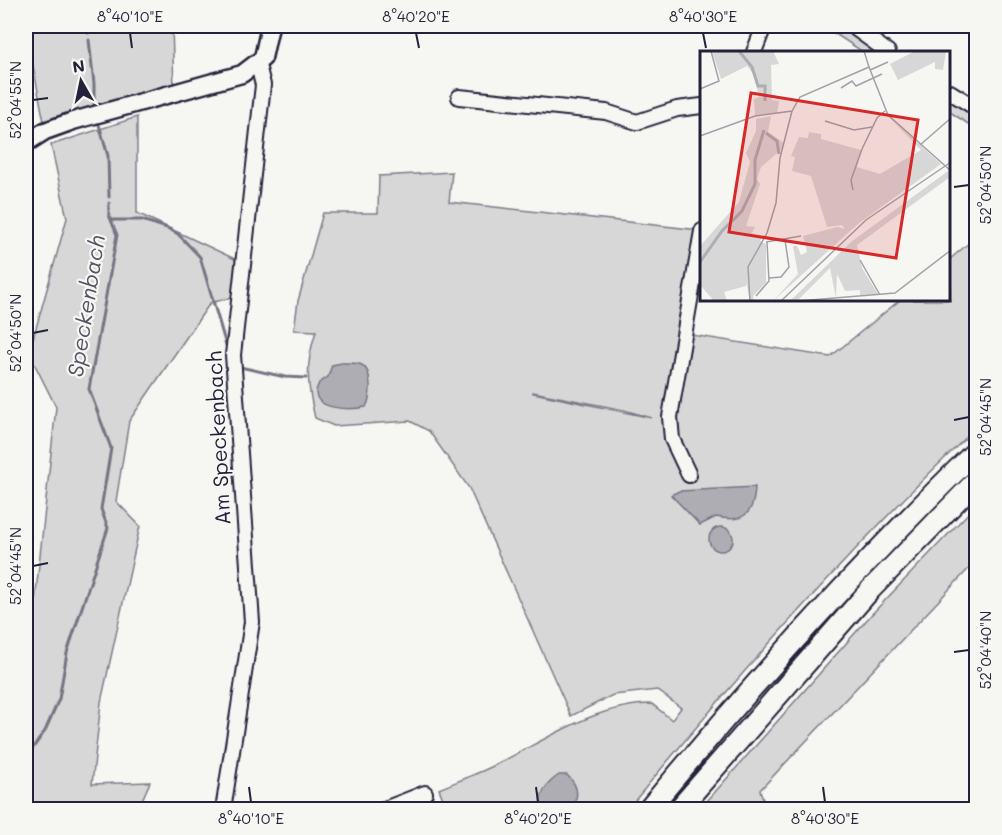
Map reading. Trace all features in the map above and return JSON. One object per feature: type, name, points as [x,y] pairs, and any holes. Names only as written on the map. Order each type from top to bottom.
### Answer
[{"type":"highway","points":[[648,810],[794,639],[855,572],[976,451]]},
{"type":"highway","points":[[678,810],[839,624],[976,482]]},
{"type":"main road","points":[[26,143],[48,130],[223,80],[258,64],[267,49],[270,26]]},
{"type":"street","points":[[754,51],[764,26]]},
{"type":"street","points":[[852,26],[887,51]]},
{"type":"street","name":"Am Speckenbach","points":[[223,810],[252,622],[233,355],[263,85],[258,64]]},
{"type":"street","points":[[951,93],[976,108]]},
{"type":"street","points":[[459,97],[606,112],[637,122],[677,109],[700,106]]},
{"type":"street","points":[[689,474],[672,439],[670,417],[700,243]]},
{"type":"street","points":[[382,810],[425,793]]},
{"type":"shaded area","points":[[37,26],[172,26],[174,89],[45,127],[26,30]]},
{"type":"shaded area","points":[[823,26],[843,26],[873,51],[861,51]]},
{"type":"shaded area","points":[[951,100],[976,116],[976,129],[951,113]]},
{"type":"shaded area","points":[[137,117],[137,213],[237,260],[234,297],[210,303],[129,421],[116,501],[140,526],[101,702],[92,784],[150,782],[138,809],[26,810],[26,655],[30,648],[56,407],[29,353],[67,218],[51,145]]},
{"type":"shaded area","points":[[452,172],[449,202],[699,230],[664,420],[677,422],[692,335],[830,357],[898,302],[951,302],[951,258],[976,237],[976,428],[884,519],[796,613],[628,809],[447,809],[439,789],[488,768],[591,717],[611,710],[652,704],[672,720],[681,708],[657,690],[613,695],[571,716],[469,488],[429,431],[410,421],[334,426],[315,418],[308,374],[316,331],[294,330],[298,301],[323,213],[378,213],[379,176]],"holes":[[[533,392],[624,410],[652,418],[533,393]]]},
{"type":"shaded area","points":[[358,363],[366,368],[370,385],[366,407],[350,409],[331,407],[318,399],[316,392],[319,383],[328,377],[332,365]]},
{"type":"shaded area","points":[[755,487],[752,504],[745,515],[733,519],[716,517],[700,525],[671,495],[679,491]]},
{"type":"shaded area","points":[[976,505],[976,561],[760,790],[766,809],[700,809],[871,615]]},
{"type":"shaded area","points":[[721,527],[726,528],[732,534],[732,544],[726,550],[721,551],[716,550],[710,544],[709,539],[710,534],[716,528]]},
{"type":"shaded area","points":[[559,775],[567,775],[574,783],[577,792],[575,800],[570,809],[542,809],[541,799],[544,790]]},
{"type":"waterway","name":"Speckenbach","points":[[87,26],[88,33]]},
{"type":"waterway","name":"Speckenbach","points":[[89,40],[94,84],[94,109]]},
{"type":"waterway","name":"Speckenbach","points":[[98,121],[108,156],[109,197]]},
{"type":"waterway","name":"Speckenbach","points":[[26,749],[33,748],[45,731],[59,699],[67,653],[108,528],[101,509],[111,448],[89,389],[117,235],[109,215],[109,203]]},
{"type":"waterway","points":[[113,220],[142,220],[167,228],[178,234],[200,257],[228,352]]},
{"type":"waterway","points":[[240,367],[285,377],[306,378]]}]
